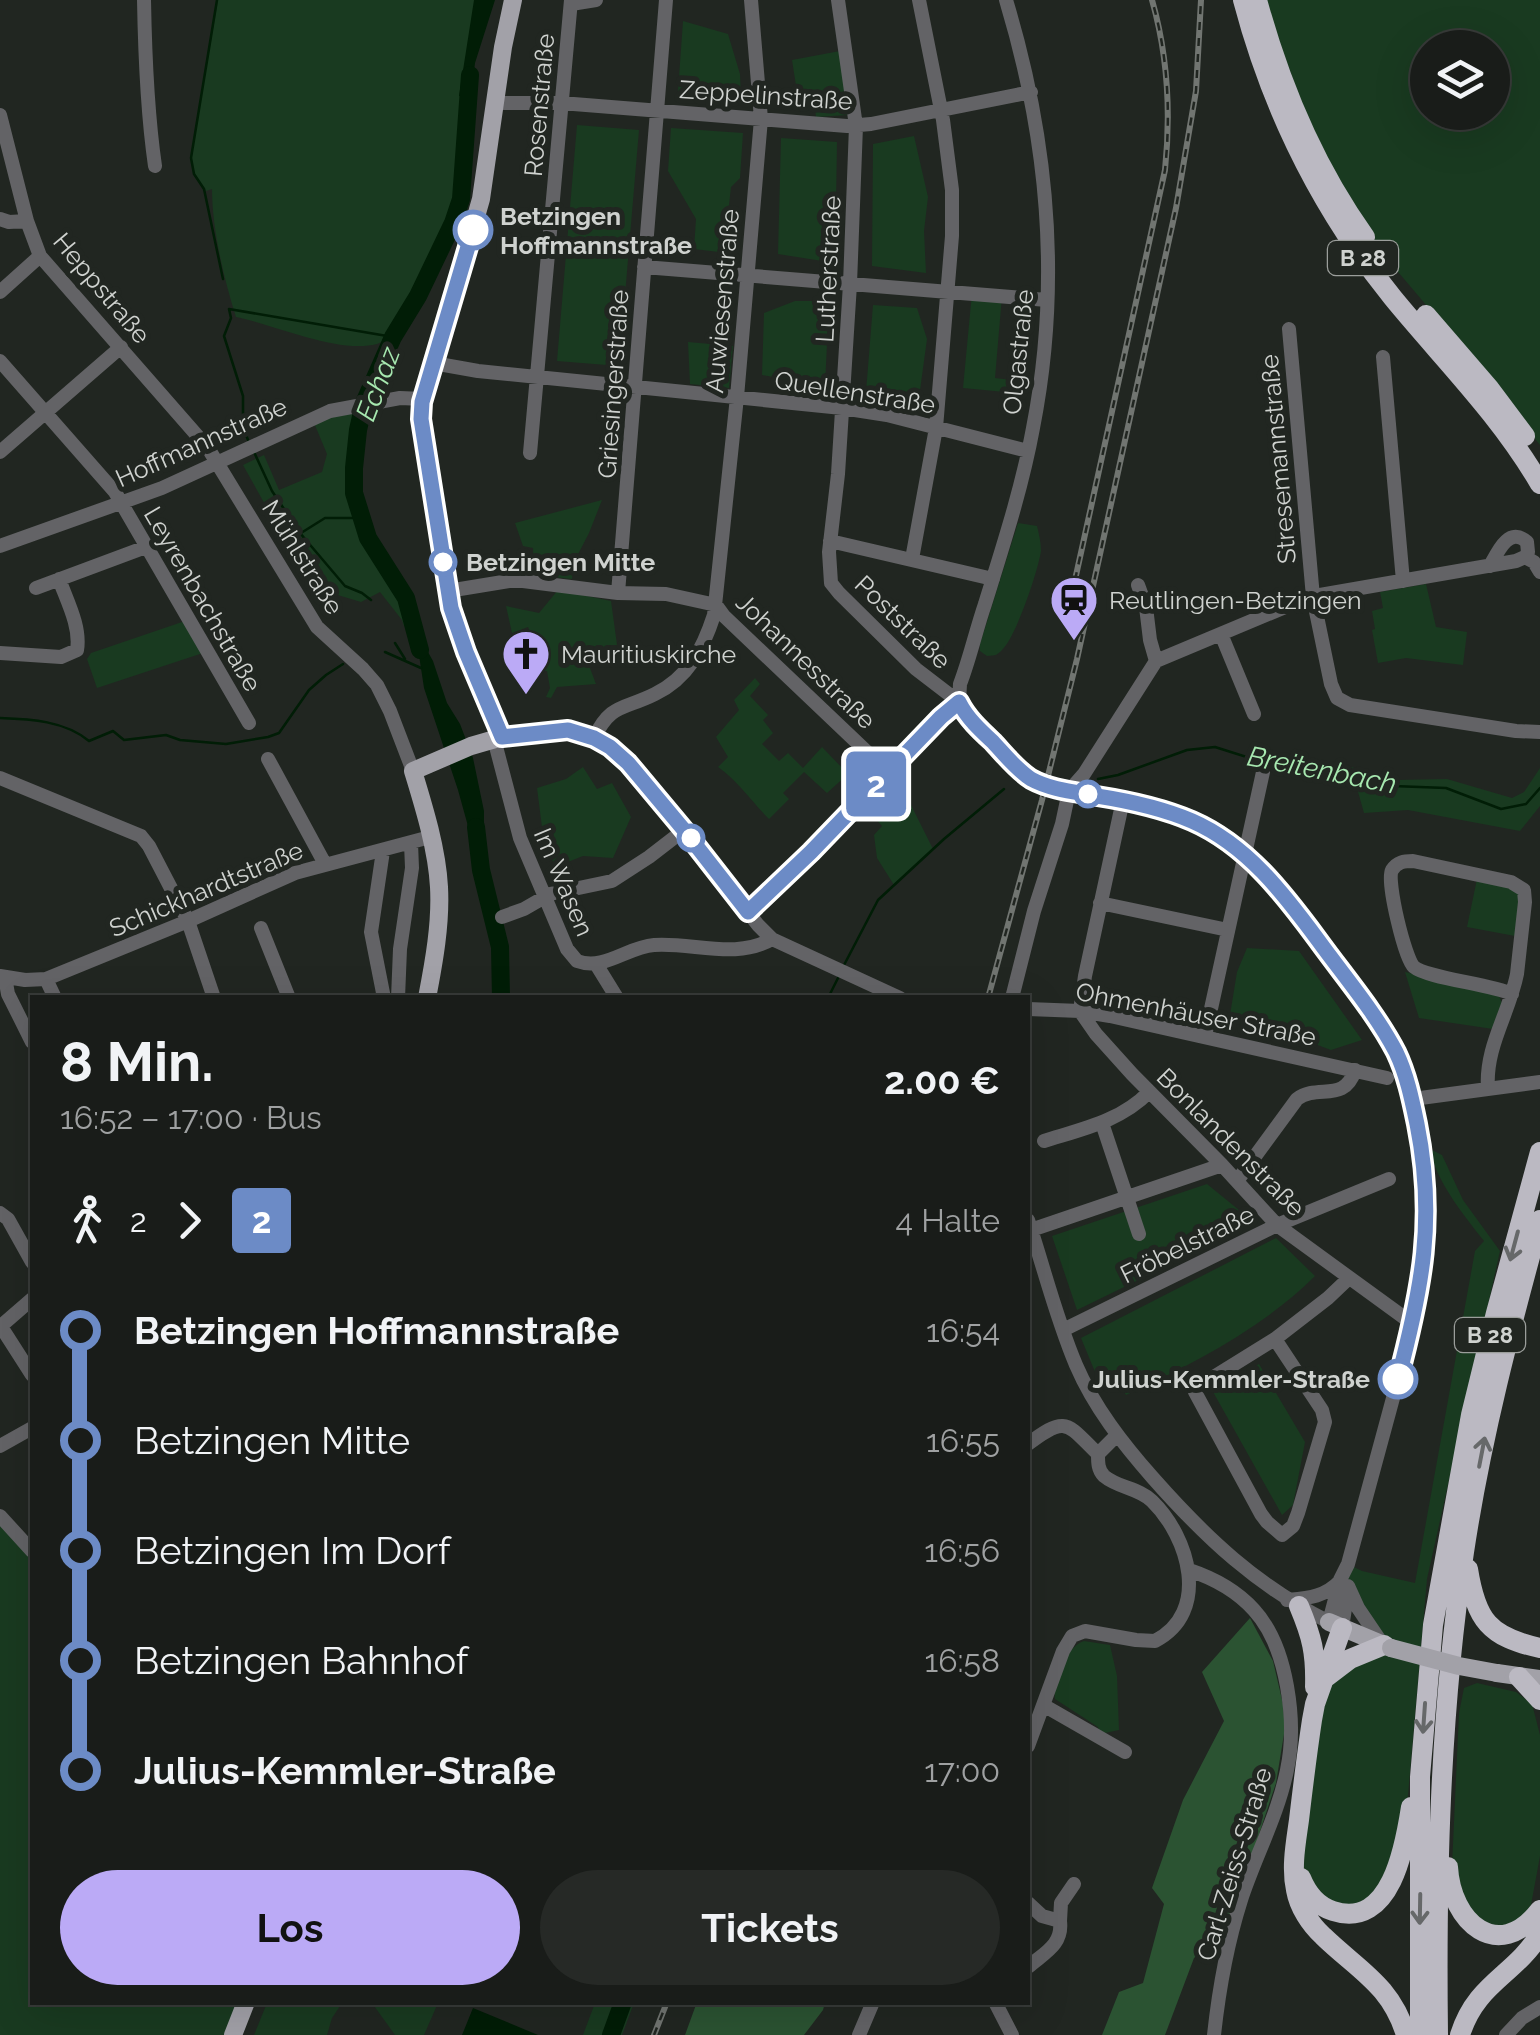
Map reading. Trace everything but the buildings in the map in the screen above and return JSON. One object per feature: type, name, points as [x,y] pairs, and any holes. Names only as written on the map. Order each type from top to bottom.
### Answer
[{"type":"highway","name":"B 28","points":[[1243,0],[1276,104],[1328,206],[1376,277],[1494,417],[1540,484]]},
{"type":"highway","name":"B 28","points":[[1257,0],[1290,102],[1349,214],[1404,290],[1489,388],[1540,458]]},
{"type":"highway","name":"B 28","points":[[1420,2035],[1420,1777],[1433,1625],[1460,1468],[1487,1347],[1540,1152]]},
{"type":"highway","name":"B 28","points":[[1438,2035],[1440,1810],[1449,1673],[1465,1548],[1494,1396],[1540,1220]]},
{"type":"highway","name":"B 28","points":[[1465,1548],[1473,1596],[1483,1619],[1502,1636],[1540,1648]]},
{"type":"highway","points":[[1293,1603],[1309,1632],[1320,1671]]},
{"type":"highway","points":[[1335,1625],[1320,1671],[1315,1704],[1295,1858],[1296,1894],[1322,1935],[1384,1991],[1394,2004],[1406,2035]]},
{"type":"highway","points":[[1320,1671],[1388,1646]]},
{"type":"highway","points":[[1530,1678],[1540,1700]]},
{"type":"highway","points":[[1295,1858],[1308,1892],[1325,1908],[1347,1913],[1370,1906],[1383,1895],[1396,1871],[1420,1777]]},
{"type":"highway","name":"B 28","points":[[1440,1810],[1450,1888],[1468,1922],[1484,1932],[1508,1933],[1520,1929],[1540,1910]]},
{"type":"highway","points":[[1460,2035],[1475,2001],[1528,1953],[1540,1934]]},
{"type":"main road","points":[[428,995],[434,963],[439,880],[412,771],[498,738],[448,591],[422,425],[424,399],[481,199],[513,0]]},
{"type":"main road","points":[[1335,1625],[1388,1646],[1458,1666],[1530,1678]]},
{"type":"main road","points":[[233,2035],[245,2005]]},
{"type":"street","points":[[144,0],[148,120],[155,166]]},
{"type":"street","points":[[571,2],[596,0]]},
{"type":"street","name":"Griesingerstraße","points":[[618,592],[666,0]]},
{"type":"street","name":"Auwiesenstraße","points":[[594,738],[609,714],[655,694],[684,674],[706,640],[716,605],[761,119],[751,0]]},
{"type":"street","name":"Lutherstraße","points":[[830,541],[850,284],[856,126],[838,0]]},
{"type":"street","points":[[912,559],[936,428],[952,236],[952,190],[942,110],[918,0]]},
{"type":"street","name":"Olgastraße","points":[[959,702],[960,684],[1028,451],[1041,375],[1047,300],[1046,206],[1031,92],[1006,0]]},
{"type":"street","name":"Rosenstraße","points":[[530,453],[571,2]]},
{"type":"street","name":"Zeppelinstraße","points":[[496,102],[561,103],[856,126],[1031,92]]},
{"type":"street","name":"Heppstraße","points":[[0,115],[40,256],[219,463]]},
{"type":"street","points":[[0,219],[27,221]]},
{"type":"street","points":[[0,292],[40,256]]},
{"type":"street","points":[[644,268],[1047,300]]},
{"type":"street","name":"Stresemannstraße","points":[[1290,328],[1313,597],[1334,693],[1350,705],[1540,732]]},
{"type":"street","points":[[0,452],[121,347]]},
{"type":"street","points":[[1383,357],[1403,581]]},
{"type":"street","name":"Leyrenbachstraße","points":[[0,361],[112,487],[249,723]]},
{"type":"street","name":"Quellenstraße","points":[[433,364],[842,408],[1028,451]]},
{"type":"street","name":"Hoffmannstraße","points":[[0,546],[121,503],[343,407],[408,397],[424,399]]},
{"type":"street","name":"Mühlstraße","points":[[219,463],[318,626],[364,669],[381,692],[412,771]]},
{"type":"street","points":[[1013,995],[1069,790],[1084,774],[1156,660],[1313,597],[1490,566],[1522,560],[1528,552],[1527,542],[1514,536],[1504,542],[1490,566]]},
{"type":"street","points":[[830,541],[992,578]]},
{"type":"street","name":"Poststraße","points":[[830,541],[829,571],[834,588],[916,669],[959,702],[970,719],[1020,770],[1041,783],[1069,790]]},
{"type":"street","points":[[36,588],[146,547]]},
{"type":"street","points":[[1525,558],[1534,562],[1540,572]]},
{"type":"street","points":[[0,653],[61,656],[77,650],[79,639],[58,579]]},
{"type":"street","name":"Johannesstraße","points":[[448,591],[509,581],[666,594],[716,605],[888,771]]},
{"type":"street","points":[[1138,585],[1156,660]]},
{"type":"street","points":[[1221,634],[1254,714]]},
{"type":"street","points":[[748,912],[959,702]]},
{"type":"street","points":[[498,738],[564,730],[610,747],[628,763],[772,939],[893,995]]},
{"type":"street","name":"Im Wasen","points":[[498,738],[500,764],[520,838],[571,956],[584,964],[596,964],[647,946],[747,948],[772,939]]},
{"type":"street","points":[[268,758],[325,864]]},
{"type":"street","points":[[1205,1036],[1263,772]]},
{"type":"street","points":[[0,778],[141,836],[188,922],[213,995]]},
{"type":"street","points":[[1030,1228],[1082,1378],[1117,1435],[1204,1534],[1255,1578],[1335,1625],[1424,1270],[1428,1217],[1422,1153],[1402,1064],[1382,1028],[1286,899],[1245,856],[1196,823],[1122,800],[1069,790]]},
{"type":"street","points":[[1080,1011],[1122,800]]},
{"type":"street","points":[[502,918],[563,890],[612,880],[684,830]]},
{"type":"street","name":"Schickhardtstraße","points":[[2,977],[46,979],[188,922],[295,872],[430,838]]},
{"type":"street","points":[[398,995],[400,948],[412,868],[411,842]]},
{"type":"street","points":[[383,851],[371,938],[383,995]]},
{"type":"street","points":[[1488,1088],[1489,1055],[1512,994],[1520,954],[1524,890],[1511,882],[1412,861],[1395,866],[1391,885],[1412,965],[1512,994]]},
{"type":"street","points":[[1100,903],[1228,930]]},
{"type":"street","points":[[260,928],[288,995]]},
{"type":"street","points":[[596,964],[615,995]]},
{"type":"street","points":[[2,977],[30,1038]]},
{"type":"street","points":[[46,979],[54,995]]},
{"type":"street","name":"Ohmenhäuser Straße","points":[[1030,1009],[1080,1011],[1388,1078]]},
{"type":"street","name":"Bonlandenstraße","points":[[1080,1011],[1149,1092],[1277,1225],[1412,1324]]},
{"type":"street","points":[[1237,1181],[1296,1099],[1304,1094],[1344,1088],[1355,1070]]},
{"type":"street","points":[[1412,1100],[1536,1082]]},
{"type":"street","points":[[1044,1141],[1126,1112],[1149,1092]]},
{"type":"street","points":[[1102,1123],[1139,1234]]},
{"type":"street","points":[[1030,1225],[1128,1198],[1222,1165]]},
{"type":"street","name":"Fröbelstraße","points":[[1063,1330],[1277,1225],[1389,1179]]},
{"type":"street","points":[[0,1213],[8,1219],[30,1258]]},
{"type":"street","points":[[1275,1339],[1322,1410],[1325,1422],[1298,1514],[1285,1535],[1261,1514],[1195,1392],[1199,1384],[1275,1339],[1348,1279]]},
{"type":"street","points":[[30,1301],[0,1325],[30,1372]]},
{"type":"street","points":[[1030,1442],[1048,1428],[1074,1429],[1098,1454],[1098,1467],[1104,1476],[1144,1495],[1162,1512],[1182,1546],[1189,1570],[1189,1587],[1179,1619],[1159,1639],[1150,1642],[1088,1631],[1076,1633],[1065,1646],[1030,1741]]},
{"type":"street","points":[[0,1446],[30,1429]]},
{"type":"street","points":[[1098,1454],[1117,1435]]},
{"type":"street","points":[[0,1516],[30,1550]]},
{"type":"street","name":"Carl-Zeiss-Straße","points":[[1189,1570],[1232,1591],[1256,1611],[1274,1643],[1292,1722],[1286,1774],[1234,1925],[1214,2035]]},
{"type":"street","points":[[1293,1603],[1320,1596],[1344,1583]]},
{"type":"street","points":[[1344,1583],[1388,1646]]},
{"type":"street","points":[[1043,1705],[1125,1752]]},
{"type":"street","points":[[1030,1965],[1058,1941],[1061,1903],[1074,1884]]},
{"type":"street","points":[[1030,1905],[1042,1916],[1060,1921]]},
{"type":"street","points":[[859,2035],[872,2005]]},
{"type":"street","points":[[997,2005],[1012,2035]]},
{"type":"street","points":[[1506,2035],[1540,2007]]},
{"type":"shaded area","points":[[218,0],[490,0],[467,90],[464,166],[458,202],[436,257],[411,304],[399,323],[377,344],[326,342],[236,317],[219,254],[212,189],[206,191],[191,158]]},
{"type":"shaded area","points":[[474,0],[495,0],[475,63],[471,98],[459,96]]},
{"type":"shaded area","points":[[1263,0],[1540,0],[1540,445],[1393,266],[1322,156]]},
{"type":"shaded area","points":[[683,21],[728,34],[740,74],[741,98],[678,91]]},
{"type":"shaded area","points":[[840,51],[848,115],[816,117],[813,94],[797,92],[792,60]]},
{"type":"shaded area","points":[[577,125],[639,130],[619,366],[557,361]]},
{"type":"shaded area","points":[[671,128],[743,133],[740,178],[731,187],[729,205],[740,212],[737,246],[719,252],[694,249],[696,219],[668,171]]},
{"type":"shaded area","points":[[914,136],[928,197],[924,231],[926,273],[872,266],[873,144]]},
{"type":"shaded area","points":[[781,138],[837,142],[835,263],[778,254]]},
{"type":"shaded area","points":[[972,293],[1002,296],[995,378],[1028,382],[1027,394],[963,388]]},
{"type":"shaded area","points":[[795,301],[829,301],[825,386],[762,375],[764,313]]},
{"type":"shaded area","points":[[873,305],[917,308],[927,339],[918,405],[866,392]]},
{"type":"shaded area","points":[[688,342],[733,346],[729,388],[690,384]]},
{"type":"shaded area","points":[[364,403],[356,454],[358,503],[368,536],[400,589],[415,627],[404,626],[380,592],[361,602],[311,587],[243,465],[264,455],[279,490],[322,472],[327,454],[312,418]]},
{"type":"shaded area","points":[[602,500],[574,562],[572,579],[534,575],[533,548],[523,546],[515,523]]},
{"type":"shaded area","points":[[1018,523],[1037,526],[1039,560],[1014,632],[1000,652],[987,656],[980,651],[980,644]]},
{"type":"shaded area","points":[[1426,584],[1436,627],[1467,632],[1463,665],[1406,658],[1378,663],[1372,611],[1383,608],[1380,592]]},
{"type":"shaded area","points":[[558,590],[611,601],[618,652],[588,663],[596,684],[557,687],[551,698],[546,697],[550,688],[547,671],[539,666],[521,669],[517,661],[537,649],[528,627],[512,633],[506,606],[539,613]]},
{"type":"shaded area","points":[[185,621],[203,653],[97,688],[87,659],[91,653]]},
{"type":"shaded area","points":[[415,629],[433,661],[447,703],[473,758],[484,811],[484,841],[478,849],[424,688]]},
{"type":"shaded area","points":[[755,678],[760,684],[750,696],[768,715],[763,720],[773,733],[762,744],[779,761],[788,753],[803,768],[822,747],[848,774],[827,793],[804,772],[783,793],[789,799],[769,819],[718,767],[728,757],[716,737],[739,710],[734,700]]},
{"type":"shaded area","points":[[583,767],[597,789],[612,783],[631,817],[613,858],[583,856],[555,867],[543,835],[537,788],[566,779]]},
{"type":"shaded area","points":[[1351,767],[1396,780],[1447,779],[1512,798],[1524,792],[1540,768],[1540,806],[1520,831],[1408,810],[1364,813]]},
{"type":"shaded area","points":[[887,771],[902,787],[933,849],[894,885],[877,858],[874,835],[882,826],[860,801]]},
{"type":"shaded area","points":[[1477,879],[1511,887],[1519,893],[1515,936],[1467,927]]},
{"type":"shaded area","points":[[1247,948],[1299,951],[1362,1040],[1331,1050],[1229,1021],[1237,972]]},
{"type":"shaded area","points":[[1405,972],[1492,991],[1502,1003],[1493,1029],[1419,1018]]},
{"type":"shaded area","points":[[1430,1149],[1442,1155],[1463,1200],[1500,1251],[1427,1579],[1403,1852],[1359,1911],[1308,1892],[1296,1837],[1324,1679],[1383,1645],[1348,1586],[1348,1564],[1415,1583],[1475,1251],[1484,1241],[1444,1185]]},
{"type":"shaded area","points":[[1207,1184],[1255,1223],[1077,1310],[1052,1236]]},
{"type":"shaded area","points":[[1276,1238],[1315,1276],[1295,1295],[1226,1343],[1126,1395],[1115,1377],[1100,1384],[1081,1338]]},
{"type":"shaded area","points":[[1259,1364],[1305,1442],[1293,1505],[1282,1515],[1212,1390]]},
{"type":"shaded area","points":[[0,1516],[30,1549],[30,2005],[244,2005],[231,2035],[0,2035]]},
{"type":"shaded area","points":[[1250,1618],[1273,1661],[1285,1728],[1276,1783],[1227,1931],[1194,1958],[1165,2035],[1102,2035],[1119,1992],[1143,1983],[1164,1904],[1152,1888],[1183,1800],[1224,1721],[1202,1672]]},
{"type":"shaded area","points":[[1084,1641],[1110,1645],[1117,1676],[1119,1730],[1100,1734],[1098,1727],[1055,1699],[1062,1665],[1071,1650]]},
{"type":"shaded area","points":[[1477,1683],[1516,1692],[1532,1704],[1540,1735],[1540,1856],[1531,1905],[1522,1918],[1503,1928],[1469,1916],[1452,1866],[1459,1713],[1464,1688]]},
{"type":"shaded area","points":[[266,2005],[341,2005],[327,2035],[254,2035]]},
{"type":"shaded area","points":[[373,2005],[437,2005],[424,2035],[395,2035]]},
{"type":"shaded area","points":[[594,2005],[633,2005],[622,2035],[583,2035]]},
{"type":"shaded area","points":[[696,2005],[824,2005],[804,2035],[685,2035]]},
{"type":"shaded area","points":[[473,2008],[538,2035],[462,2035]]},
{"type":"waterway","points":[[217,0],[191,158],[194,174],[204,189],[223,279]]},
{"type":"waterway","name":"Echaz","points":[[420,650],[406,598],[368,538],[354,493],[354,468],[364,403],[393,337],[418,296],[453,223],[461,199],[470,75]]},
{"type":"waterway","points":[[248,440],[243,427],[243,396],[224,336],[231,318],[229,309],[393,337]]},
{"type":"waterway","points":[[254,452],[272,491],[300,533],[345,586],[371,600]]},
{"type":"waterway","points":[[301,533],[325,518],[361,518]]},
{"type":"waterway","points":[[395,643],[405,659]]},
{"type":"waterway","points":[[385,652],[421,668]]},
{"type":"waterway","points":[[0,718],[58,725],[89,741],[113,731],[124,740],[166,735],[226,744],[279,733],[309,690],[343,664]]},
{"type":"waterway","name":"Breitenbach","points":[[1098,779],[1187,750],[1215,747],[1272,765],[1328,766],[1393,786],[1446,788],[1501,809],[1526,804],[1540,788]]},
{"type":"waterway","name":"Breitenbach","points":[[843,967],[878,900],[1004,789]]},
{"type":"waterway","name":"Echaz","points":[[476,827],[481,870],[500,947],[501,995]]},
{"type":"waterway","name":"Breitenbach","points":[[830,995],[840,974]]},
{"type":"waterway","name":"Echaz","points":[[611,2035],[622,2005]]},
{"type":"railway","points":[[1075,580],[1165,170],[1167,84],[1152,0]]},
{"type":"railway","points":[[989,995],[1077,659],[1176,208],[1196,91],[1201,0]]},
{"type":"railway","points":[[654,2035],[666,2005]]},
{"type":"bus line","name":"2","points":[[473,230],[422,402],[421,419],[451,608],[502,737],[568,730],[610,747],[628,763],[748,912],[959,702],[970,719],[1030,778],[1175,815],[1229,844],[1273,882],[1301,917],[1382,1028],[1410,1090],[1422,1153],[1427,1233],[1419,1296],[1398,1379]]},
{"type":"place","name":"Betzingen Hoffmannstraße","points":[[473,230]]},
{"type":"place","name":"Betzingen Mitte","points":[[443,562]]},
{"type":"place","name":"Reutlingen-Betzingen","points":[[1074,642]]},
{"type":"place","name":"Mauritiuskirche","points":[[526,696]]},
{"type":"place","name":"Julius-Kemmler-Straße","points":[[1398,1379]]}]
